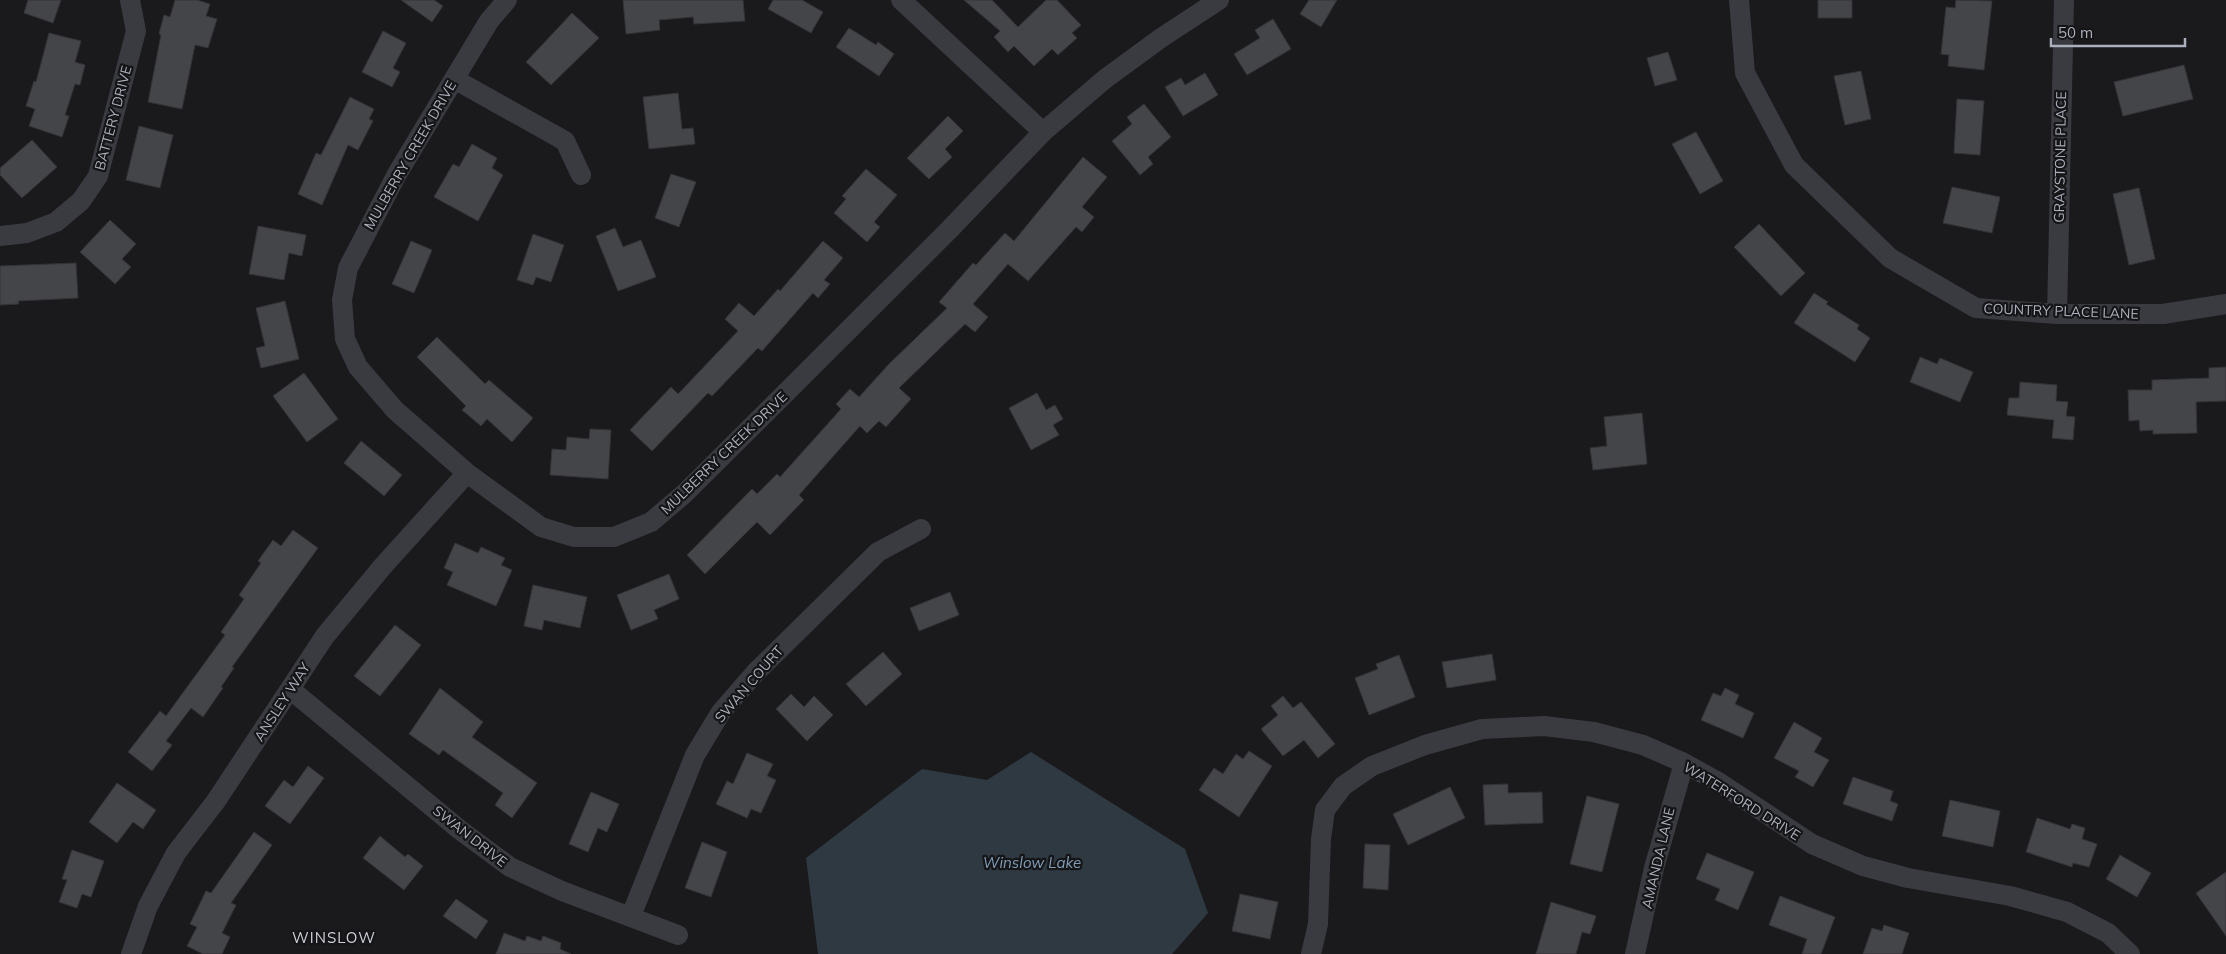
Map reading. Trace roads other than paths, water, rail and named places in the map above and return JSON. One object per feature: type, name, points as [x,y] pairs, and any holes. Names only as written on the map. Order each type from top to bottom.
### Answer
[{"type":"street","name":"BATTERY DRIVE","points":[[0,236],[26,233],[56,222],[81,201],[98,176],[136,31],[130,0]]},
{"type":"street","name":"MULBERRY CREEK DRIVE","points":[[507,0],[489,21],[397,174],[348,268],[342,300],[345,339],[358,367],[395,410],[467,473],[541,527],[574,538],[614,537],[651,522],[684,494],[948,231],[1043,132],[1105,79],[1161,38],[1219,0]]},
{"type":"street","points":[[902,0],[1043,132]]},
{"type":"street","name":"COUNTRY PLACE LANE","points":[[1739,0],[1745,73],[1794,165],[1890,258],[1976,308],[2057,314],[2163,314],[2226,304]]},
{"type":"street","name":"GRAYSTONE PLACE","points":[[2057,314],[2069,1]]},
{"type":"street","points":[[454,79],[565,141],[582,175]]},
{"type":"street","name":"ANSLEY WAY","points":[[132,954],[148,906],[176,853],[216,801],[325,636],[383,566],[467,473]]},
{"type":"street","name":"SWAN COURT","points":[[630,916],[695,755],[721,712],[755,673],[878,552],[921,529]]},
{"type":"street","name":"SWAN DRIVE","points":[[290,689],[460,830],[510,867],[562,891],[678,935]]},
{"type":"street","name":"WATERFORD DRIVE","points":[[1311,954],[1318,924],[1320,839],[1326,810],[1343,786],[1372,766],[1425,745],[1482,729],[1544,726],[1602,734],[1643,745],[1684,763],[1720,783],[1812,844],[1863,866],[1908,878],[2010,896],[2068,912],[2108,933],[2130,954]]},
{"type":"street","name":"AMANDA LANE","points":[[1635,954],[1659,850],[1684,763]]},
{"type":"water","name":"Winslow Lake","points":[[1031,752],[1185,849],[1208,913],[1172,954],[818,954],[806,858],[922,769],[987,780]]},
{"type":"district","name":"WINSLOW","points":[[334,937]]}]
